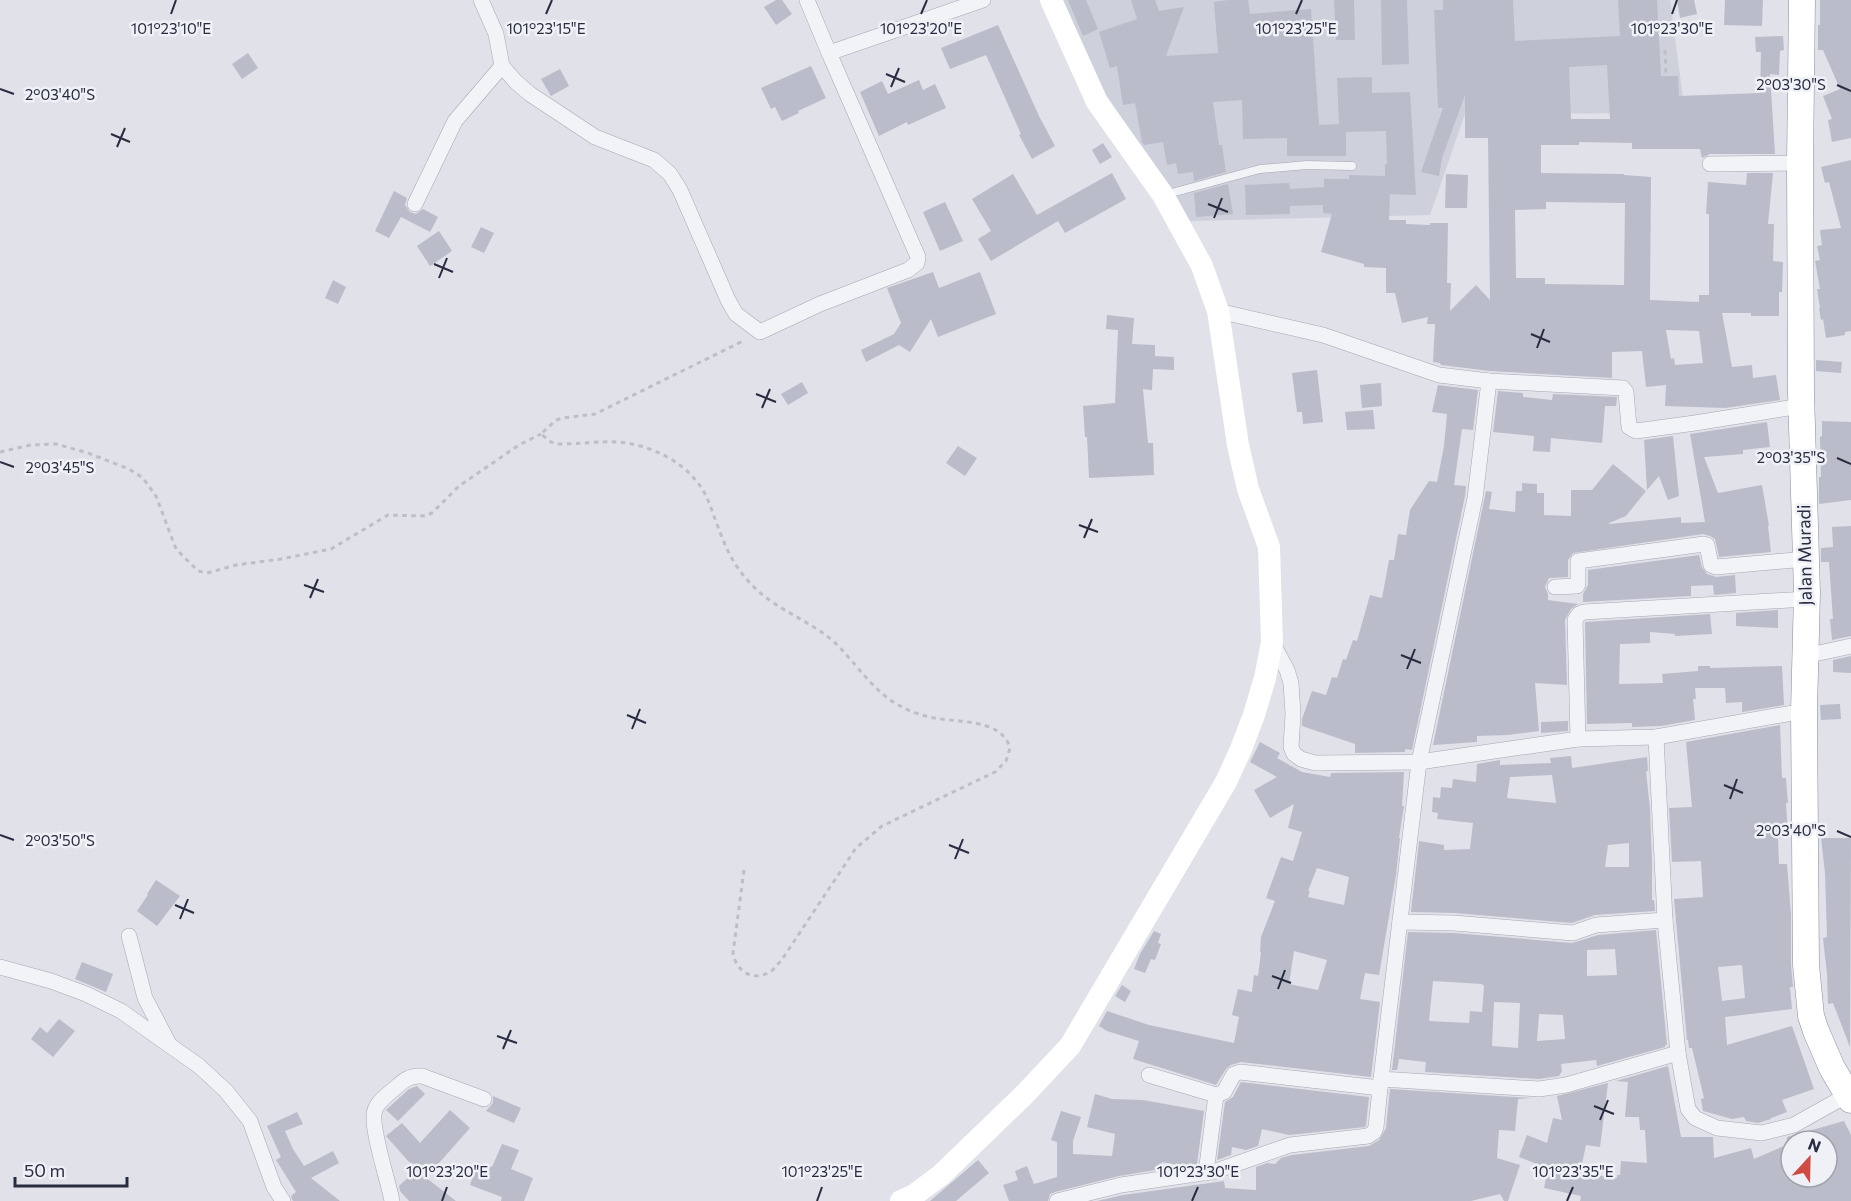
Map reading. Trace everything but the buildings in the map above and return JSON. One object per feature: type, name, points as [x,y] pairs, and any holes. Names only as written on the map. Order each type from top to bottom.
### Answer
[{"type":"highway","name":"Jalan Muradi","points":[[1802,0],[1801,406],[1806,559],[1804,711],[1807,987],[1811,1016],[1816,1031],[1827,1058],[1850,1096]]},
{"type":"main road","points":[[901,1201],[914,1195],[941,1175],[1023,1096],[1070,1046],[1226,782],[1254,715],[1265,678],[1272,642],[1269,547],[1248,489],[1238,445],[1218,311],[1202,266],[1163,195],[1097,102],[1051,0]]},
{"type":"street","points":[[480,0],[496,34],[502,66],[516,82],[552,110],[596,137],[654,160],[670,174],[680,190],[728,300],[736,314],[760,332],[820,304],[908,270],[917,263],[918,257],[807,0]]},
{"type":"street","points":[[829,53],[983,0]]},
{"type":"street","points":[[415,204],[455,122],[502,66]]},
{"type":"street","points":[[1710,164],[1800,163]]},
{"type":"street","points":[[1218,311],[1323,335],[1433,373],[1489,381],[1623,388],[1626,392],[1629,427],[1636,431],[1801,406]]},
{"type":"street","points":[[1058,1201],[1121,1185],[1206,1173],[1290,1145],[1371,1135],[1376,1127],[1419,762],[1475,498],[1489,381]]},
{"type":"street","points":[[1555,587],[1578,584],[1578,561],[1704,544],[1707,545],[1711,565],[1716,567],[1806,559]]},
{"type":"street","points":[[1578,739],[1575,620],[1579,614],[1806,599]]},
{"type":"street","points":[[1272,642],[1287,670],[1291,683],[1293,714],[1291,747],[1294,754],[1301,759],[1315,763],[1419,762],[1578,739],[1656,736],[1804,711]]},
{"type":"street","points":[[1805,656],[1851,646]]},
{"type":"street","points":[[1656,736],[1665,920],[1678,1053],[1688,1109],[1695,1118],[1717,1128],[1762,1133],[1794,1125],[1850,1096]]},
{"type":"street","points":[[1400,922],[1454,922],[1573,933],[1596,925],[1665,920]]},
{"type":"street","points":[[129,936],[145,998],[169,1045]]},
{"type":"street","points":[[0,967],[51,981],[122,1011],[199,1066],[226,1091],[250,1121],[274,1187],[283,1201]]},
{"type":"street","points":[[1149,1075],[1216,1095],[1224,1092],[1234,1074],[1240,1072],[1380,1083],[1539,1089],[1566,1085],[1678,1053]]},
{"type":"street","points":[[392,1201],[373,1119],[375,1110],[383,1098],[405,1079],[422,1076],[484,1099]]},
{"type":"street","points":[[1206,1173],[1216,1095]]},
{"type":"lane","points":[[1163,195],[1260,169],[1307,165],[1352,166]]},
{"type":"path","points":[[1665,50],[1666,74]]},
{"type":"path","points":[[0,452],[31,445],[56,444],[88,453],[129,469],[143,478],[156,496],[176,549],[198,571],[207,573],[237,565],[331,549],[388,515],[425,516],[432,513],[459,486],[519,445],[541,434],[556,420],[595,414],[760,332]]},
{"type":"path","points":[[541,434],[551,442],[559,444],[619,442],[635,445],[661,453],[675,462],[699,484],[730,556],[756,591],[774,605],[819,630],[853,661],[887,698],[927,717],[990,727],[1000,731],[1008,742],[1010,754],[1002,767],[995,772],[882,826],[856,848],[781,961],[771,972],[758,975],[745,974],[734,962],[733,953],[744,870]]},
{"type":"shaded area","points":[[1062,0],[1670,0],[1685,113],[1465,114],[1430,215],[1190,221],[1105,93]]}]
